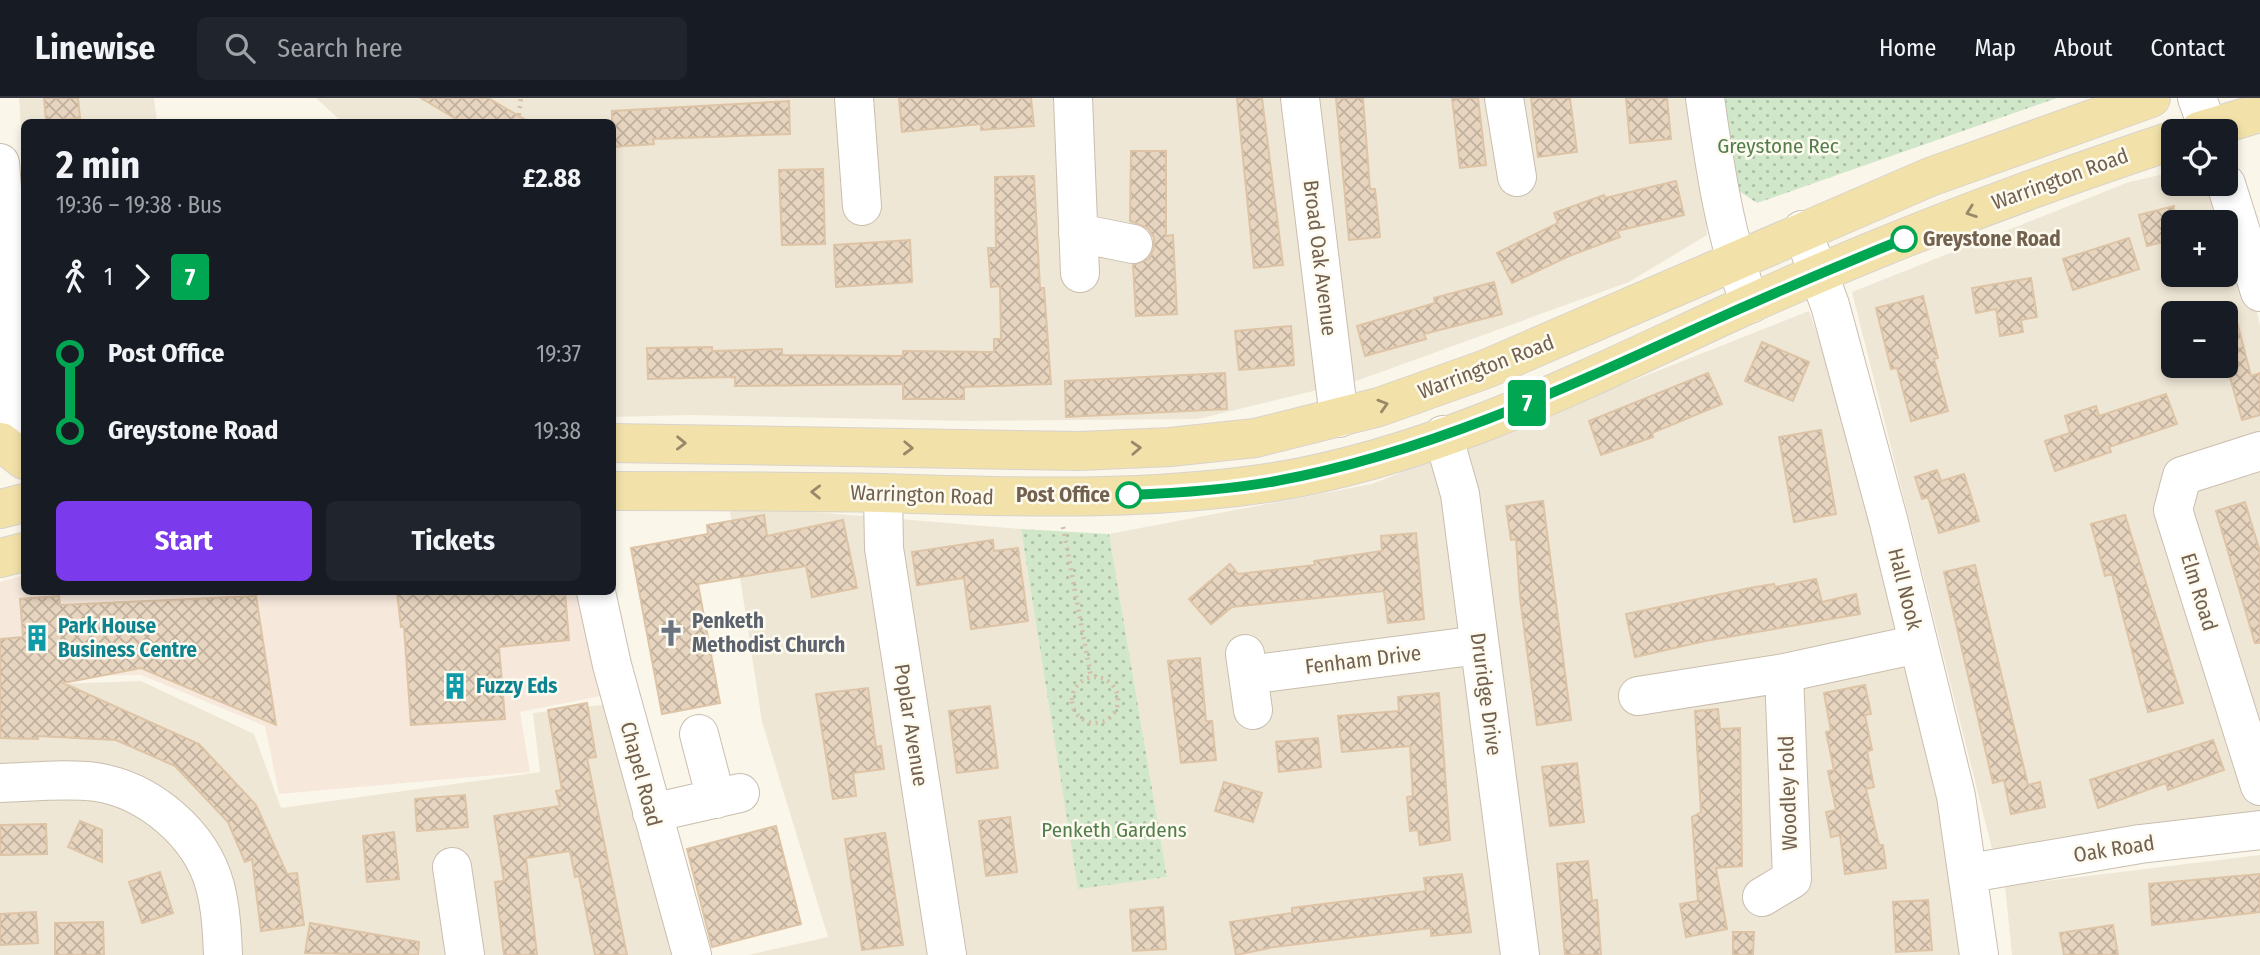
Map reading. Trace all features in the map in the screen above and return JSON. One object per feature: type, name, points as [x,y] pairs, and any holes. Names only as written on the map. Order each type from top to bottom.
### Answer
[{"type":"main road","name":"Warrington Road","points":[[616,443],[1080,450],[1170,447],[1255,438],[1339,418],[1486,369],[1802,230],[1930,177],[2151,98]]},
{"type":"main road","name":"Warrington Road","points":[[2231,119],[2260,113]]},
{"type":"main road","name":"Warrington Road","points":[[616,491],[1024,498],[1178,493],[1276,481],[1352,463],[1443,435],[1594,375],[1750,304],[1961,215],[2161,140]]},
{"type":"main road","points":[[0,509],[21,504]]},
{"type":"main road","points":[[0,558],[21,553]]},
{"type":"street","points":[[853,98],[862,206]]},
{"type":"street","points":[[1073,98],[1080,273]]},
{"type":"street","name":"Broad Oak Avenue","points":[[1300,98],[1339,418]]},
{"type":"street","points":[[1504,98],[1517,177]]},
{"type":"street","points":[[1705,98],[1717,188],[1734,261],[1750,304]]},
{"type":"street","points":[[0,163],[16,367],[14,406],[7,439]]},
{"type":"street","points":[[2230,196],[2260,292]]},
{"type":"street","name":"Hall Nook","points":[[1802,230],[1819,274],[1888,519],[1956,796],[1970,873],[1979,955]]},
{"type":"street","points":[[1078,233],[1133,244]]},
{"type":"street","name":"Druridge Drive","points":[[1443,435],[1460,494],[1520,955]]},
{"type":"street","name":"Elm Road","points":[[2260,451],[2182,476],[2173,510],[2260,786]]},
{"type":"street","name":"Poplar Avenue","points":[[883,494],[884,548],[947,955]]},
{"type":"street","name":"Chapel Road","points":[[597,595],[612,665],[692,955]]},
{"type":"street","points":[[1638,696],[1784,673],[1918,644]]},
{"type":"street","name":"Fenham Drive","points":[[1248,679],[1479,645]]},
{"type":"street","name":"Woodley Fold","points":[[1762,897],[1792,878],[1784,673]]},
{"type":"street","points":[[652,813],[728,796],[699,734]]},
{"type":"street","points":[[0,783],[97,782],[132,793],[168,815],[195,845],[214,883],[223,955]]},
{"type":"street","name":"Oak Road","points":[[1970,873],[2140,844],[2260,830]]},
{"type":"street","points":[[452,867],[465,955]]},
{"type":"path","points":[[518,119],[521,98]]},
{"type":"path","points":[[1063,522],[1091,677]]},
{"type":"path","points":[[1091,677],[1099,677],[1113,685],[1118,700],[1113,715],[1099,722],[1085,721],[1072,704],[1078,683],[1091,677]]},
{"type":"shaded area","points":[[19,98],[154,98],[157,119],[21,119],[21,128]]},
{"type":"shaded area","points":[[316,98],[1694,98],[1704,172],[1707,235],[1629,282],[1359,380],[1198,419],[969,421],[688,415],[616,417],[616,119],[339,119]]},
{"type":"shaded area","points":[[2161,175],[2161,196],[2228,196],[2231,210],[2161,210],[2161,287],[2238,287],[2238,236],[2260,325],[2260,816],[1994,857],[1852,292],[2129,182]]},
{"type":"shaded area","points":[[1809,311],[1871,490],[1947,804],[1962,955],[748,955],[828,937],[762,722],[729,505],[1021,529],[1078,888],[1167,877],[1109,534],[1372,484]]},
{"type":"shaded area","points":[[21,576],[21,595],[611,595],[631,690],[520,712],[530,772],[279,794],[265,726],[141,675],[0,677],[0,582]]},
{"type":"shaded area","points":[[141,681],[254,734],[281,808],[540,772],[533,713],[618,703],[689,955],[0,955],[0,686]]},
{"type":"shaded area","points":[[2260,855],[2260,955],[2012,955],[2005,886]]},
{"type":"green space","name":"Greystone Rec","points":[[1725,98],[2057,98],[1757,203],[1736,189]]},
{"type":"green space","name":"Penketh Gardens","points":[[1021,529],[1109,534],[1167,877],[1078,889]]},
{"type":"building","points":[[44,98],[78,98],[80,118],[46,119]]},
{"type":"building","points":[[421,98],[488,98],[524,119],[456,119]]},
{"type":"building","points":[[899,98],[1031,98],[1034,126],[981,130],[981,124],[902,132]]},
{"type":"building","points":[[1237,98],[1262,98],[1283,265],[1254,268]]},
{"type":"building","points":[[1336,98],[1363,98],[1370,189],[1375,189],[1380,237],[1349,240]]},
{"type":"building","points":[[1452,98],[1478,98],[1486,165],[1460,168]]},
{"type":"building","points":[[1531,98],[1570,98],[1577,152],[1538,157]]},
{"type":"building","points":[[1626,98],[1667,98],[1671,139],[1630,143]]},
{"type":"building","points":[[789,101],[790,134],[653,139],[654,144],[616,147],[616,119],[612,119],[612,111]]},
{"type":"building","points":[[1131,151],[1166,151],[1166,236],[1173,235],[1177,314],[1136,316],[1133,265],[1149,259],[1154,248],[1154,238],[1148,228],[1130,221]]},
{"type":"building","points":[[823,169],[825,244],[782,245],[779,170]]},
{"type":"building","points":[[1034,176],[1040,288],[1044,288],[1051,384],[964,387],[964,399],[903,399],[903,384],[735,386],[735,377],[648,379],[647,348],[712,347],[712,351],[782,349],[782,355],[903,356],[903,351],[994,352],[994,339],[1001,339],[1000,286],[991,287],[988,248],[996,248],[995,177]]},
{"type":"building","points":[[1676,181],[1684,215],[1617,231],[1620,237],[1569,256],[1512,283],[1497,253],[1558,223],[1554,213],[1604,195],[1605,198]]},
{"type":"building","points":[[2174,206],[2174,210],[2161,210],[2161,242],[2147,246],[2139,215]]},
{"type":"building","points":[[2129,238],[2139,269],[2073,290],[2063,259]]},
{"type":"building","points":[[910,240],[912,282],[836,287],[834,245]]},
{"type":"building","points":[[2031,278],[2037,317],[2021,320],[2023,332],[2000,336],[1996,309],[1976,313],[1972,288]]},
{"type":"building","points":[[1494,282],[1502,314],[1424,334],[1426,339],[1365,356],[1357,326],[1435,303],[1434,298]]},
{"type":"building","points":[[1923,296],[1938,358],[1934,359],[1948,411],[1911,421],[1897,368],[1891,369],[1876,308]]},
{"type":"building","points":[[2238,325],[2251,376],[2260,373],[2260,415],[2242,420],[2230,378],[2238,378]]},
{"type":"building","points":[[1291,326],[1294,365],[1239,370],[1235,331]]},
{"type":"building","points":[[1762,342],[1809,362],[1793,401],[1745,381]]},
{"type":"building","points":[[1225,373],[1227,409],[1066,417],[1065,381]]},
{"type":"building","points":[[1708,373],[1722,404],[1652,433],[1653,437],[1601,455],[1589,421]]},
{"type":"building","points":[[2166,394],[2177,424],[2109,447],[2111,452],[2055,471],[2045,441],[2070,433],[2065,416],[2096,406],[2099,416]]},
{"type":"building","points":[[1821,430],[1836,514],[1794,522],[1779,437]]},
{"type":"building","points":[[1937,470],[1941,481],[1964,474],[1979,521],[1939,533],[1928,497],[1922,499],[1915,477]]},
{"type":"building","points":[[1543,501],[1571,720],[1537,725],[1520,598],[1516,539],[1511,540],[1506,506]]},
{"type":"building","points":[[2245,502],[2260,552],[2260,643],[2255,643],[2216,511]]},
{"type":"building","points":[[764,515],[767,536],[843,520],[857,588],[812,597],[806,566],[698,584],[720,703],[662,714],[631,548],[708,534],[707,525]]},
{"type":"building","points":[[2125,515],[2183,703],[2148,712],[2112,574],[2105,576],[2091,524]]},
{"type":"building","points":[[1416,533],[1424,619],[1388,623],[1384,591],[1232,607],[1211,624],[1189,599],[1230,564],[1238,574],[1315,565],[1314,561],[1382,551],[1381,536]]},
{"type":"building","points":[[993,540],[994,551],[1018,548],[1028,621],[971,629],[964,578],[917,585],[912,552]]},
{"type":"building","points":[[1975,565],[2028,785],[2040,782],[2045,807],[2011,814],[2004,780],[1993,783],[1944,572]]},
{"type":"building","points":[[1816,579],[1822,602],[1856,594],[1860,614],[1705,641],[1635,657],[1626,614],[1750,588],[1774,584],[1775,587]]},
{"type":"building","points":[[397,595],[565,595],[569,640],[499,647],[505,719],[411,725],[404,627],[401,627]]},
{"type":"building","points":[[59,596],[60,605],[256,596],[276,725],[141,668],[63,683],[199,744],[256,805],[287,874],[297,873],[304,925],[261,931],[252,859],[245,862],[228,822],[175,766],[116,740],[38,736],[38,739],[0,738],[0,639],[23,637],[20,599]]},
{"type":"building","points":[[1200,658],[1206,721],[1212,721],[1216,760],[1181,763],[1168,661]]},
{"type":"building","points":[[1865,685],[1871,714],[1865,715],[1872,750],[1867,751],[1874,787],[1866,789],[1879,845],[1883,845],[1886,868],[1845,874],[1840,835],[1831,837],[1826,812],[1836,810],[1828,771],[1834,770],[1826,732],[1831,731],[1824,693]]},
{"type":"building","points":[[868,688],[876,747],[881,746],[884,769],[853,773],[856,796],[833,799],[816,694]]},
{"type":"building","points":[[1439,693],[1450,840],[1420,845],[1418,830],[1410,831],[1407,797],[1413,796],[1410,746],[1342,752],[1338,716],[1399,711],[1398,697]]},
{"type":"building","points":[[587,703],[596,757],[587,758],[627,955],[595,955],[579,876],[575,877],[570,851],[526,858],[537,955],[504,955],[495,882],[504,881],[494,816],[560,806],[556,791],[562,790],[548,710]]},
{"type":"building","points":[[990,706],[998,768],[957,773],[949,711]]},
{"type":"building","points":[[1718,709],[1720,729],[1740,728],[1742,866],[1716,868],[1727,929],[1686,937],[1680,904],[1698,901],[1692,817],[1701,812],[1695,711]]},
{"type":"building","points":[[1318,738],[1321,767],[1279,772],[1276,742]]},
{"type":"building","points":[[2213,740],[2224,770],[2168,790],[2166,783],[2098,808],[2090,780]]},
{"type":"building","points":[[1577,763],[1584,822],[1550,826],[1542,767]]},
{"type":"building","points":[[1224,782],[1262,793],[1253,822],[1215,811]]},
{"type":"building","points":[[465,795],[468,827],[417,831],[415,799]]},
{"type":"building","points":[[1010,817],[1017,872],[986,876],[979,821]]},
{"type":"building","points":[[80,821],[102,830],[102,862],[68,847]]},
{"type":"building","points":[[46,824],[47,854],[0,855],[0,825]]},
{"type":"building","points":[[776,826],[801,924],[712,947],[687,849]]},
{"type":"building","points":[[394,832],[399,879],[367,882],[363,836]]},
{"type":"building","points":[[885,833],[903,945],[862,950],[845,839]]},
{"type":"building","points":[[1588,861],[1592,901],[1597,900],[1601,955],[1565,955],[1557,864]]},
{"type":"building","points":[[160,872],[173,913],[142,923],[129,882]]},
{"type":"building","points":[[1462,874],[1471,932],[1431,936],[1431,928],[1274,947],[1236,955],[1230,922],[1292,913],[1292,908],[1426,891],[1424,878]]},
{"type":"building","points":[[2260,874],[2260,912],[2152,925],[2149,884]]},
{"type":"building","points":[[1928,900],[1932,950],[1896,952],[1893,902]]},
{"type":"building","points":[[1163,907],[1166,949],[1133,951],[1130,910]]},
{"type":"building","points":[[36,912],[38,943],[0,945],[0,914]]},
{"type":"building","points":[[103,922],[104,955],[55,955],[55,923]]},
{"type":"building","points":[[310,923],[419,942],[418,955],[305,953]]},
{"type":"building","points":[[2113,925],[2118,955],[2064,955],[2060,933]]},
{"type":"building","points":[[1733,932],[1754,932],[1753,955],[1733,955]]},
{"type":"bus line","name":"7","points":[[1129,495],[1178,493],[1276,481],[1393,452],[1503,413],[1904,239]]},
{"type":"place","name":"Greystone Road","points":[[1904,239]]},
{"type":"place","name":"Post Office","points":[[1129,495]]},
{"type":"place","name":"Penketh Methodist Church","points":[[671,633]]},
{"type":"place","name":"Park House Business Centre","points":[[37,638]]},
{"type":"place","name":"Fuzzy Eds","points":[[455,686]]}]
